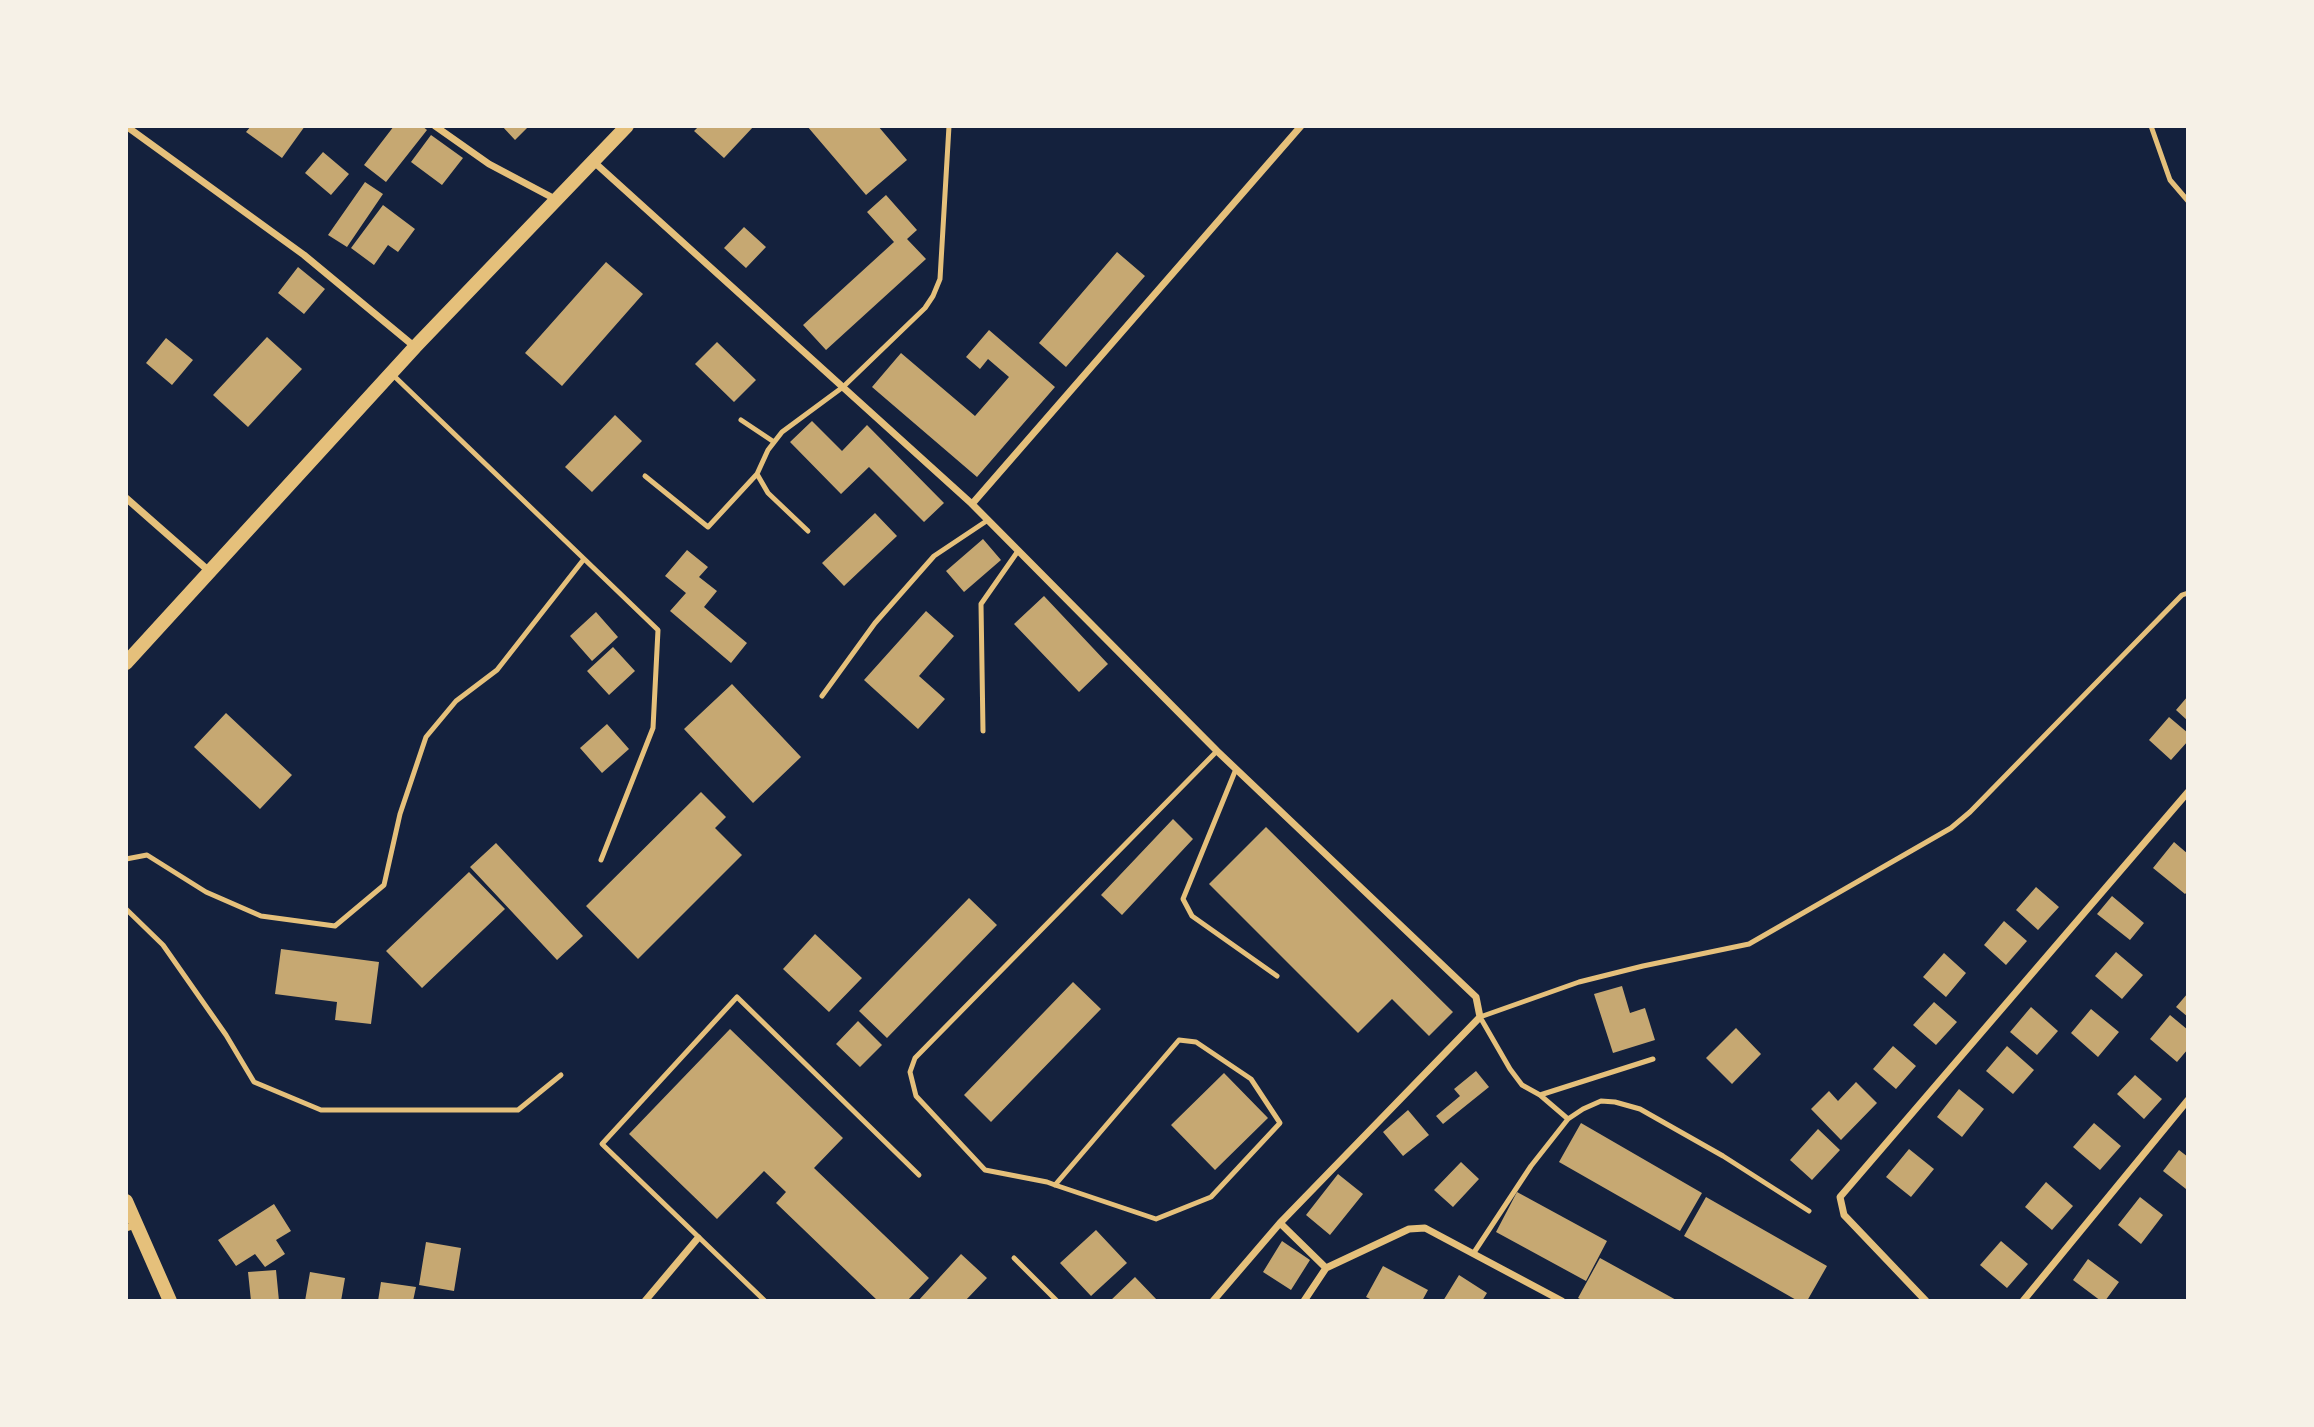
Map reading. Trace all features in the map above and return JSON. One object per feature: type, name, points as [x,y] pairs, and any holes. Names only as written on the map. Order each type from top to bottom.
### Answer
[{"type":"main road","points":[[126,663],[390,373],[627,126]]},
{"type":"main road","points":[[126,1201],[131,1227],[170,1301]]},
{"type":"street","points":[[126,126],[304,255],[415,347]]},
{"type":"street","points":[[435,126],[489,164],[555,199]]},
{"type":"street","points":[[972,504],[1301,126]]},
{"type":"street","points":[[594,162],[972,504],[1217,751],[1476,998],[1480,1017],[1280,1223],[1213,1301]]},
{"type":"street","points":[[126,498],[210,572]]},
{"type":"street","points":[[1926,1301],[1844,1215],[1840,1197],[2188,792]]},
{"type":"street","points":[[2023,1301],[2188,1100]]},
{"type":"street","points":[[1280,1223],[1326,1268]]},
{"type":"street","points":[[1304,1301],[1326,1268],[1409,1229],[1425,1228],[1562,1301]]},
{"type":"street","points":[[645,1301],[698,1238]]},
{"type":"lane","points":[[645,477],[708,527],[757,474],[782,432],[843,387],[925,308],[940,279],[949,126]]},
{"type":"lane","points":[[2151,126],[2169,180],[2188,201]]},
{"type":"lane","points":[[390,373],[658,630],[653,728],[601,860]]},
{"type":"lane","points":[[741,420],[774,442]]},
{"type":"lane","points":[[757,474],[768,493],[808,531]]},
{"type":"lane","points":[[822,696],[874,624],[934,555],[988,520]]},
{"type":"lane","points":[[983,731],[981,604],[1018,551]]},
{"type":"lane","points":[[126,859],[147,855],[206,892],[261,916],[335,926],[384,886],[400,814],[426,737],[456,701],[497,670],[584,559]]},
{"type":"lane","points":[[1568,1119],[1541,1095],[1522,1086],[1480,1017],[1579,982],[1749,944],[1951,828],[1970,812],[2182,595],[2188,593]]},
{"type":"lane","points":[[1055,1185],[1179,1040],[1196,1042],[1251,1079],[1280,1123],[1211,1197],[1156,1219],[1055,1185],[985,1170],[916,1096],[910,1072],[915,1058],[1217,751]]},
{"type":"lane","points":[[1236,769],[1183,899],[1192,916],[1277,976]]},
{"type":"lane","points":[[126,909],[163,945],[226,1035],[254,1082],[321,1110],[518,1110],[561,1075]]},
{"type":"lane","points":[[765,1301],[602,1144],[737,997],[919,1175]]},
{"type":"lane","points":[[1541,1095],[1653,1059]]},
{"type":"lane","points":[[1473,1254],[1531,1166],[1568,1119],[1601,1101],[1640,1109],[1723,1156],[1809,1210]]},
{"type":"lane","points":[[1014,1258],[1057,1301]]},
{"type":"building","points":[[251,126],[305,126],[282,158],[246,132]]},
{"type":"building","points":[[394,126],[422,126],[427,130],[386,182],[364,165]]},
{"type":"building","points":[[502,126],[529,126],[515,140]]},
{"type":"building","points":[[699,126],[754,126],[724,158],[694,131]]},
{"type":"building","points":[[807,126],[878,126],[907,160],[866,195]]},
{"type":"building","points":[[431,135],[463,158],[442,185],[411,162]]},
{"type":"building","points":[[323,152],[349,174],[331,195],[305,173]]},
{"type":"building","points":[[365,182],[383,194],[347,247],[328,235]]},
{"type":"building","points":[[886,195],[917,230],[907,239],[926,259],[826,350],[803,325],[894,242],[867,212]]},
{"type":"building","points":[[383,205],[415,229],[398,252],[388,245],[374,265],[351,248]]},
{"type":"building","points":[[744,227],[766,247],[746,268],[724,248]]},
{"type":"building","points":[[1117,252],[1145,276],[1066,367],[1039,343]]},
{"type":"building","points":[[606,262],[643,294],[562,386],[525,353]]},
{"type":"building","points":[[298,267],[325,289],[304,314],[278,293]]},
{"type":"building","points":[[989,330],[1055,387],[977,477],[872,387],[901,353],[975,416],[1009,377],[988,359],[980,369],[966,357]]},
{"type":"building","points":[[267,337],[302,369],[248,427],[213,395]]},
{"type":"building","points":[[166,338],[193,360],[172,385],[146,363]]},
{"type":"building","points":[[717,342],[756,380],[734,402],[695,364]]},
{"type":"building","points":[[615,415],[642,441],[592,492],[565,467]]},
{"type":"building","points":[[812,421],[842,451],[867,425],[944,503],[924,522],[869,467],[841,494],[790,442]]},
{"type":"building","points":[[875,513],[897,536],[844,586],[822,563]]},
{"type":"building","points":[[983,539],[1001,560],[964,592],[946,571]]},
{"type":"building","points":[[687,550],[708,567],[699,577],[717,591],[704,607],[747,643],[731,663],[670,611],[686,593],[665,576]]},
{"type":"building","points":[[1044,596],[1108,664],[1079,692],[1014,624]]},
{"type":"building","points":[[926,611],[954,636],[919,676],[945,699],[918,729],[864,680]]},
{"type":"building","points":[[596,612],[618,637],[592,661],[570,636]]},
{"type":"building","points":[[613,647],[635,671],[609,695],[587,671]]},
{"type":"building","points":[[732,684],[801,757],[753,803],[684,729]]},
{"type":"building","points":[[2188,696],[2188,721],[2176,710]]},
{"type":"building","points":[[226,713],[292,775],[260,809],[194,747]]},
{"type":"building","points":[[2169,717],[2188,733],[2188,741],[2171,760],[2149,740]]},
{"type":"building","points":[[607,724],[629,749],[602,773],[580,748]]},
{"type":"building","points":[[701,792],[726,817],[715,828],[742,855],[638,959],[586,906]]},
{"type":"building","points":[[1173,819],[1193,839],[1122,915],[1101,895]]},
{"type":"building","points":[[1266,827],[1453,1012],[1429,1036],[1392,999],[1358,1033],[1209,884]]},
{"type":"building","points":[[2174,842],[2188,854],[2188,891],[2185,894],[2153,868]]},
{"type":"building","points":[[496,843],[583,936],[557,960],[470,867]]},
{"type":"building","points":[[469,872],[505,909],[422,988],[386,951]]},
{"type":"building","points":[[2036,887],[2059,907],[2038,930],[2016,910]]},
{"type":"building","points":[[2112,896],[2144,923],[2130,940],[2097,914]]},
{"type":"building","points":[[969,898],[997,925],[887,1038],[859,1011]]},
{"type":"building","points":[[2004,921],[2027,941],[2006,965],[1984,945]]},
{"type":"building","points":[[815,934],[862,978],[829,1012],[783,969]]},
{"type":"building","points":[[281,949],[379,962],[371,1024],[335,1020],[337,1002],[275,994]]},
{"type":"building","points":[[2116,952],[2143,975],[2122,999],[2095,976]]},
{"type":"building","points":[[1944,953],[1966,973],[1946,997],[1923,977]]},
{"type":"building","points":[[1073,982],[1101,1009],[991,1122],[964,1095]]},
{"type":"building","points":[[1622,986],[1630,1013],[1645,1008],[1655,1040],[1613,1053],[1594,994]]},
{"type":"building","points":[[2188,993],[2188,1017],[2176,1007]]},
{"type":"building","points":[[1934,1002],[1957,1022],[1936,1045],[1913,1025]]},
{"type":"building","points":[[2031,1007],[2058,1031],[2037,1055],[2010,1032]]},
{"type":"building","points":[[2091,1009],[2119,1032],[2098,1057],[2071,1033]]},
{"type":"building","points":[[2170,1015],[2188,1030],[2188,1049],[2177,1062],[2150,1039]]},
{"type":"building","points":[[858,1021],[882,1045],[860,1067],[836,1044]]},
{"type":"building","points":[[1736,1028],[1761,1054],[1732,1084],[1706,1058]]},
{"type":"building","points":[[730,1029],[843,1138],[814,1168],[929,1278],[907,1301],[878,1301],[776,1203],[786,1192],[764,1171],[717,1219],[629,1134]]},
{"type":"building","points":[[1893,1046],[1916,1066],[1896,1089],[1873,1069]]},
{"type":"building","points":[[2007,1046],[2034,1070],[2013,1094],[1986,1071]]},
{"type":"building","points":[[1476,1071],[1489,1087],[1443,1124],[1436,1116],[1460,1096],[1454,1089]]},
{"type":"building","points":[[1224,1073],[1268,1118],[1215,1170],[1171,1125]]},
{"type":"building","points":[[2135,1075],[2162,1099],[2144,1119],[2117,1094]]},
{"type":"building","points":[[1856,1082],[1877,1103],[1841,1140],[1811,1109],[1829,1091],[1838,1101]]},
{"type":"building","points":[[1959,1089],[1984,1109],[1962,1137],[1937,1117]]},
{"type":"building","points":[[1408,1110],[1429,1135],[1403,1156],[1383,1132]]},
{"type":"building","points":[[1581,1123],[1702,1193],[1680,1231],[1559,1162]]},
{"type":"building","points":[[2094,1123],[2121,1146],[2100,1170],[2073,1147]]},
{"type":"building","points":[[1818,1129],[1840,1150],[1812,1180],[1790,1160]]},
{"type":"building","points":[[1909,1149],[1934,1169],[1911,1197],[1886,1177]]},
{"type":"building","points":[[2179,1150],[2188,1157],[2186,1189],[2163,1171]]},
{"type":"building","points":[[1461,1162],[1479,1179],[1453,1207],[1434,1190]]},
{"type":"building","points":[[1338,1174],[1363,1194],[1330,1235],[1306,1215]]},
{"type":"building","points":[[2046,1182],[2073,1206],[2052,1230],[2025,1207]]},
{"type":"building","points":[[1517,1192],[1607,1241],[1586,1281],[1496,1232]]},
{"type":"building","points":[[1706,1197],[1827,1266],[1807,1301],[1798,1301],[1684,1236]]},
{"type":"building","points":[[2140,1197],[2163,1215],[2141,1244],[2118,1225]]},
{"type":"building","points":[[274,1204],[291,1231],[276,1240],[285,1254],[265,1267],[255,1254],[236,1266],[218,1240]]},
{"type":"building","points":[[1096,1230],[1127,1263],[1091,1296],[1060,1263]]},
{"type":"building","points":[[1282,1241],[1310,1260],[1291,1290],[1263,1272]]},
{"type":"building","points":[[2001,1241],[2028,1264],[2007,1288],[1980,1265]]},
{"type":"building","points":[[426,1242],[461,1248],[454,1291],[419,1285]]},
{"type":"building","points":[[961,1254],[987,1278],[965,1301],[918,1301]]},
{"type":"building","points":[[1600,1258],[1678,1301],[1584,1301],[1578,1298]]},
{"type":"building","points":[[2088,1259],[2119,1282],[2105,1301],[2101,1301],[2073,1280]]},
{"type":"building","points":[[1383,1266],[1428,1290],[1422,1301],[1374,1301],[1366,1297]]},
{"type":"building","points":[[276,1270],[279,1301],[251,1301],[248,1272]]},
{"type":"building","points":[[310,1272],[345,1278],[341,1301],[305,1301]]},
{"type":"building","points":[[1459,1275],[1487,1293],[1482,1301],[1443,1301]]},
{"type":"building","points":[[1135,1277],[1158,1301],[1110,1301]]},
{"type":"building","points":[[381,1282],[416,1287],[413,1301],[378,1301]]}]
